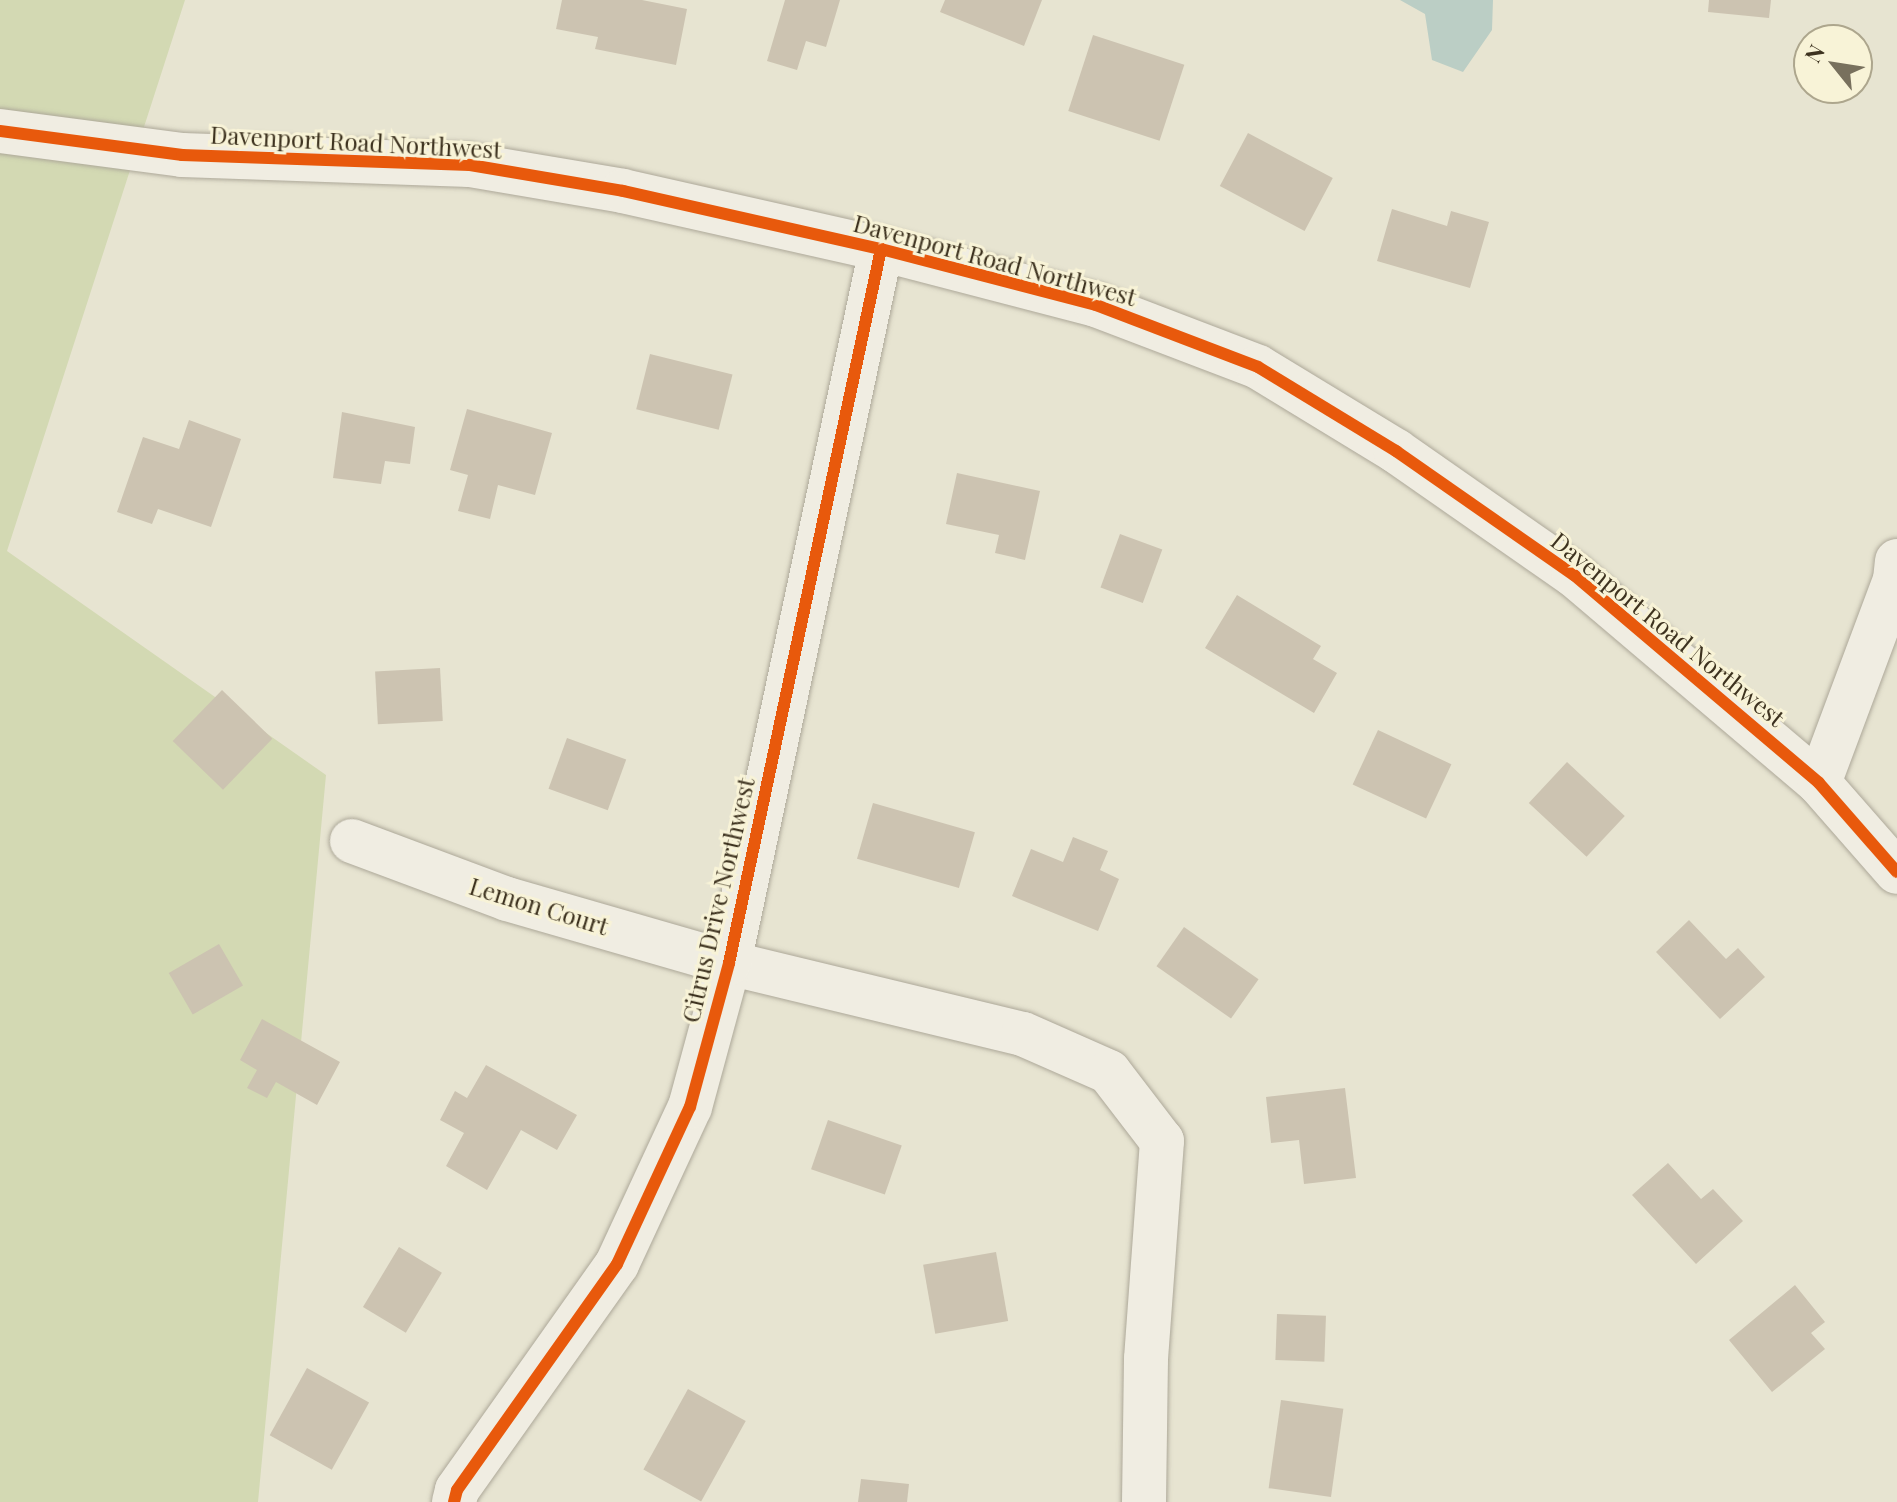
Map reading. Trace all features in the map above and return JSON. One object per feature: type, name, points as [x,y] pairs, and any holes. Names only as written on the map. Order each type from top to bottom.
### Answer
[{"type":"street","name":"Davenport Road Northwest","points":[[0,131],[182,155],[470,165],[623,191],[881,249],[1096,305],[1258,367],[1396,451],[1574,575],[1819,783],[1897,872]]},
{"type":"street","name":"Citrus Drive Northwest","points":[[454,1502],[457,1490],[617,1264],[690,1107],[729,963],[881,249]]},
{"type":"street","points":[[1819,783],[1895,580],[1897,561]]},
{"type":"street","name":"Lemon Court","points":[[352,841],[507,899],[729,963]]},
{"type":"street","name":"Citrus Drive Northwest","points":[[729,963],[1023,1034],[1109,1072],[1162,1141],[1146,1359],[1144,1502]]},
{"type":"green space","points":[[0,0],[185,0],[7,551],[326,775],[258,1502],[0,1502]]},
{"type":"shaded area","points":[[1400,0],[1493,0],[1492,30],[1463,72],[1432,60],[1425,14]]},
{"type":"building","points":[[562,0],[642,0],[687,9],[676,65],[595,49],[598,37],[556,29]]},
{"type":"building","points":[[785,0],[840,0],[826,47],[806,41],[797,70],[767,61]]},
{"type":"building","points":[[945,0],[1042,0],[1024,46],[940,12]]},
{"type":"building","points":[[1709,0],[1771,0],[1769,18],[1708,12]]},
{"type":"building","points":[[1093,35],[1184,65],[1160,141],[1068,111]]},
{"type":"building","points":[[1248,133],[1333,178],[1305,231],[1220,186]]},
{"type":"building","points":[[1392,209],[1447,226],[1451,211],[1489,222],[1470,288],[1377,261]]},
{"type":"building","points":[[650,354],[732,375],[719,430],[636,409]]},
{"type":"building","points":[[467,409],[552,433],[535,495],[498,485],[490,519],[458,511],[468,475],[450,470]]},
{"type":"building","points":[[342,412],[415,427],[410,464],[385,461],[381,484],[333,478]]},
{"type":"building","points":[[189,420],[241,439],[211,527],[158,509],[152,524],[117,512],[143,437],[179,449]]},
{"type":"building","points":[[957,473],[1040,491],[1025,560],[995,553],[999,535],[946,524]]},
{"type":"building","points":[[1120,534],[1162,549],[1143,603],[1101,588]]},
{"type":"building","points":[[1237,595],[1321,646],[1313,659],[1337,673],[1314,713],[1205,648]]},
{"type":"building","points":[[440,668],[443,721],[378,724],[375,671]]},
{"type":"building","points":[[222,690],[272,739],[223,790],[173,741]]},
{"type":"building","points":[[1378,730],[1451,764],[1426,819],[1353,784]]},
{"type":"building","points":[[567,738],[626,760],[608,810],[549,789]]},
{"type":"building","points":[[1567,762],[1625,816],[1587,857],[1529,803]]},
{"type":"building","points":[[873,803],[975,832],[959,888],[857,859]]},
{"type":"building","points":[[1073,837],[1108,851],[1100,870],[1119,879],[1098,931],[1012,896],[1031,849],[1063,862]]},
{"type":"building","points":[[1689,920],[1726,959],[1738,948],[1765,977],[1720,1019],[1656,952]]},
{"type":"building","points":[[1184,927],[1259,979],[1231,1019],[1156,966]]},
{"type":"building","points":[[219,944],[243,986],[193,1015],[169,973]]},
{"type":"building","points":[[262,1019],[340,1062],[317,1105],[276,1082],[267,1098],[247,1088],[257,1070],[240,1060]]},
{"type":"building","points":[[486,1065],[577,1115],[557,1150],[521,1130],[487,1190],[446,1166],[464,1133],[440,1120],[455,1091],[467,1098]]},
{"type":"building","points":[[1345,1088],[1356,1178],[1304,1184],[1299,1140],[1271,1143],[1266,1097]]},
{"type":"building","points":[[828,1120],[902,1145],[885,1195],[811,1169]]},
{"type":"building","points":[[1668,1163],[1701,1199],[1713,1189],[1743,1221],[1696,1264],[1632,1195]]},
{"type":"building","points":[[399,1247],[442,1273],[406,1333],[363,1307]]},
{"type":"building","points":[[996,1252],[1008,1321],[935,1334],[923,1265]]},
{"type":"building","points":[[1795,1285],[1825,1322],[1811,1333],[1825,1349],[1772,1392],[1729,1340]]},
{"type":"building","points":[[1277,1314],[1326,1316],[1324,1362],[1275,1360]]},
{"type":"building","points":[[307,1368],[369,1402],[332,1470],[270,1435]]},
{"type":"building","points":[[688,1389],[746,1421],[701,1501],[643,1469]]},
{"type":"building","points":[[1281,1400],[1343,1409],[1331,1497],[1269,1488]]},
{"type":"building","points":[[861,1479],[909,1484],[907,1502],[858,1502]]},
{"type":"cycle path","points":[[0,131],[182,155],[470,165],[623,191],[881,249],[1096,305],[1258,367],[1396,451],[1574,575],[1819,783],[1897,872]]},
{"type":"cycle path","points":[[454,1502],[457,1490],[617,1264],[690,1107],[729,963],[881,249]]}]
